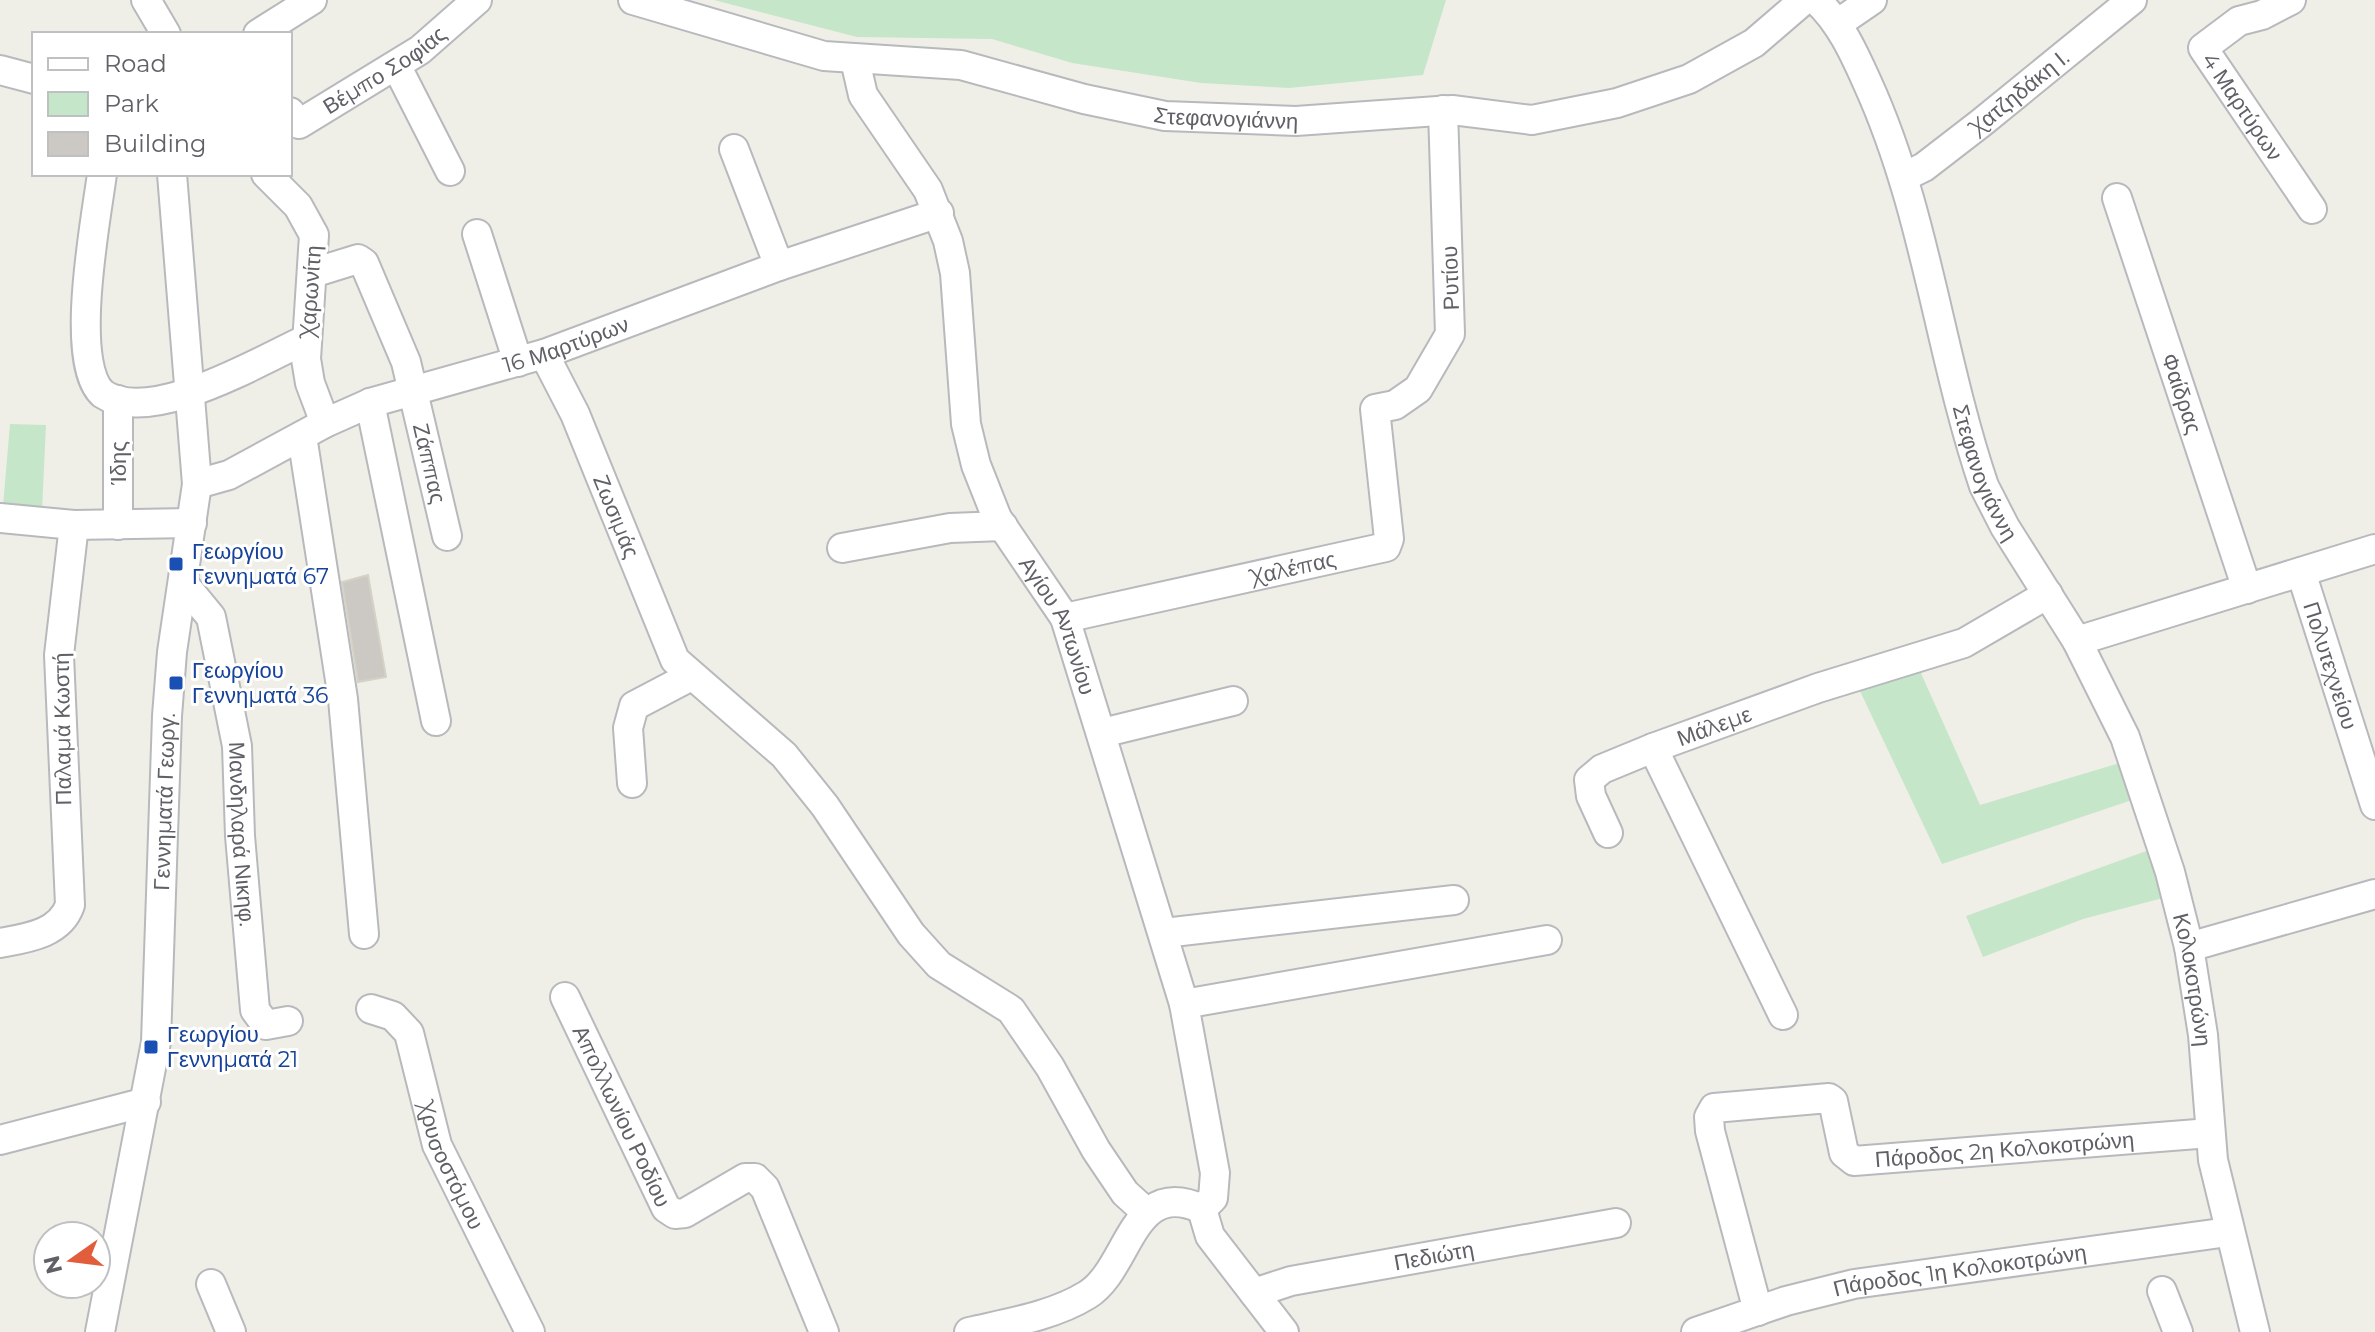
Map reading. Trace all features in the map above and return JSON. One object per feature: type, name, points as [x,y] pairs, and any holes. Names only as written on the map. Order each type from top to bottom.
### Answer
[{"type":"street","points":[[146,0],[165,32]]},
{"type":"street","points":[[261,32],[312,0]]},
{"type":"street","name":"Βέμπο Σοφίας","points":[[292,115],[299,124],[396,65],[420,50],[477,0]]},
{"type":"street","name":"Στεφανογιάννη","points":[[633,0],[811,53],[855,60],[961,65],[1121,107],[1207,120],[1296,121],[1443,110],[1532,120],[1641,97],[1689,79],[1754,43],[1804,0]]},
{"type":"street","name":"Στεφανογιάννη","points":[[1816,0],[1837,24],[1884,121],[1904,177],[1984,486],[2005,527],[2077,641]]},
{"type":"street","points":[[1837,24],[1872,0]]},
{"type":"street","name":"Χατζηδάκη Ι.","points":[[1904,177],[1981,123],[2132,0]]},
{"type":"street","name":"4 Μαρτύρων","points":[[2291,0],[2262,15],[2233,10],[2203,48],[2312,209]]},
{"type":"street","name":"Αγίου Αντωνίου","points":[[855,60],[863,95],[928,190],[939,213],[955,273],[969,438],[982,487],[1003,526],[1065,618],[1164,933],[1184,1004],[1215,1173],[1213,1198],[1202,1209]]},
{"type":"street","points":[[396,65],[450,171]]},
{"type":"street","points":[[0,70],[32,78]]},
{"type":"street","name":"Ρυτίου","points":[[1375,409],[1395,405],[1418,389],[1450,334],[1443,110]]},
{"type":"street","points":[[734,149],[779,266]]},
{"type":"street","points":[[102,176],[84,328],[90,365],[110,397],[167,400],[191,393],[305,340]]},
{"type":"street","name":"Γεννηματά Γεωργ.","points":[[100,1332],[146,1102],[158,1005],[167,716],[172,652],[197,484],[172,176]]},
{"type":"street","name":"Χαρωνίτη","points":[[268,176],[298,206],[312,226],[315,247],[305,340],[364,934]]},
{"type":"street","name":"Φαίδρας","points":[[2117,198],[2247,589]]},
{"type":"street","name":"16 Μαρτύρων","points":[[197,484],[229,475],[313,429],[370,403],[531,358],[779,266],[939,213]]},
{"type":"street","name":"Ζωσιμάς","points":[[477,234],[531,358],[575,414],[668,647],[691,676],[784,755],[825,806],[911,934],[939,965],[997,998],[1018,1018],[1096,1150],[1125,1193],[1146,1212]]},
{"type":"street","name":"Ζάππας","points":[[313,273],[362,261],[400,344],[414,389],[447,536]]},
{"type":"street","name":"Ίδης","points":[[110,397],[118,525]]},
{"type":"street","points":[[370,403],[436,721]]},
{"type":"street","name":"Χαλέπας","points":[[1065,618],[1386,547],[1389,539],[1375,409]]},
{"type":"street","points":[[0,518],[74,525],[192,523]]},
{"type":"street","name":"Παλαμά Κωστή","points":[[0,943],[53,928],[62,921],[70,905],[59,670],[74,525]]},
{"type":"street","points":[[842,548],[950,528],[1003,526]]},
{"type":"street","points":[[2077,641],[2375,549]]},
{"type":"street","name":"Πολυτεχνείου","points":[[2301,572],[2375,805]]},
{"type":"street","name":"Μανδηλαρά Νικηφ.","points":[[183,583],[211,617],[234,731],[255,1010],[260,1021],[266,1025],[288,1021]]},
{"type":"street","name":"Μάλεμε","points":[[1783,1015],[1653,748],[1818,688],[1964,643],[2048,594]]},
{"type":"street","name":"Κολοκοτρώνη","points":[[2077,641],[2125,737],[2167,859],[2189,947],[2203,1035],[2210,1133],[2228,1232],[2255,1332]]},
{"type":"street","points":[[632,783],[628,728],[634,706],[691,676]]},
{"type":"street","points":[[1102,733],[1233,701]]},
{"type":"street","points":[[1608,833],[1591,796],[1589,780],[1602,769],[1653,748]]},
{"type":"street","points":[[2189,947],[2375,894]]},
{"type":"street","points":[[1164,933],[1454,900]]},
{"type":"street","points":[[1184,1004],[1547,940]]},
{"type":"street","name":"Απολλωνίου Ροδίου","points":[[565,997],[666,1208],[675,1214],[685,1213],[745,1178],[755,1178],[765,1188],[824,1332]]},
{"type":"street","name":"Χρυσοστόμου","points":[[371,1009],[393,1016],[409,1033],[437,1145],[530,1332]]},
{"type":"street","name":"Πάροδος 2η Κολοκοτρώνη","points":[[1758,1311],[1709,1117],[1718,1107],[1829,1098],[1833,1101],[1844,1153],[1854,1161],[2210,1133]]},
{"type":"street","points":[[0,1140],[146,1102]]},
{"type":"street","points":[[969,1332],[1057,1309],[1093,1291],[1107,1276],[1146,1212],[1171,1204],[1202,1209],[1210,1236],[1284,1332]]},
{"type":"street","name":"Πεδιώτη","points":[[1254,1293],[1291,1281],[1616,1223]]},
{"type":"street","name":"Πάροδος 1η Κολοκοτρώνη","points":[[1696,1332],[1854,1284],[2228,1232]]},
{"type":"street","points":[[211,1284],[231,1332]]},
{"type":"street","points":[[2162,1291],[2178,1332]]},
{"type":"green space","points":[[714,0],[1446,0],[1423,75],[1289,88],[1201,83],[1072,63],[992,39],[857,37]]},
{"type":"green space","points":[[10,424],[46,425],[42,510],[3,506]]},
{"type":"green space","points":[[1920,671],[1980,805],[2123,762],[2135,799],[1942,864],[1859,689]]},
{"type":"green space","points":[[2149,850],[2163,898],[2083,919],[1983,957],[1966,916]]},
{"type":"building","points":[[368,575],[386,677],[358,682],[342,582]]},
{"type":"place","name":"Γεωργίου Γεννηματά 67","points":[[176,564]]},
{"type":"place","name":"Γεωργίου Γεννηματά 36","points":[[176,683]]},
{"type":"place","name":"Γεωργίου Γεννηματά 21","points":[[151,1047]]}]
